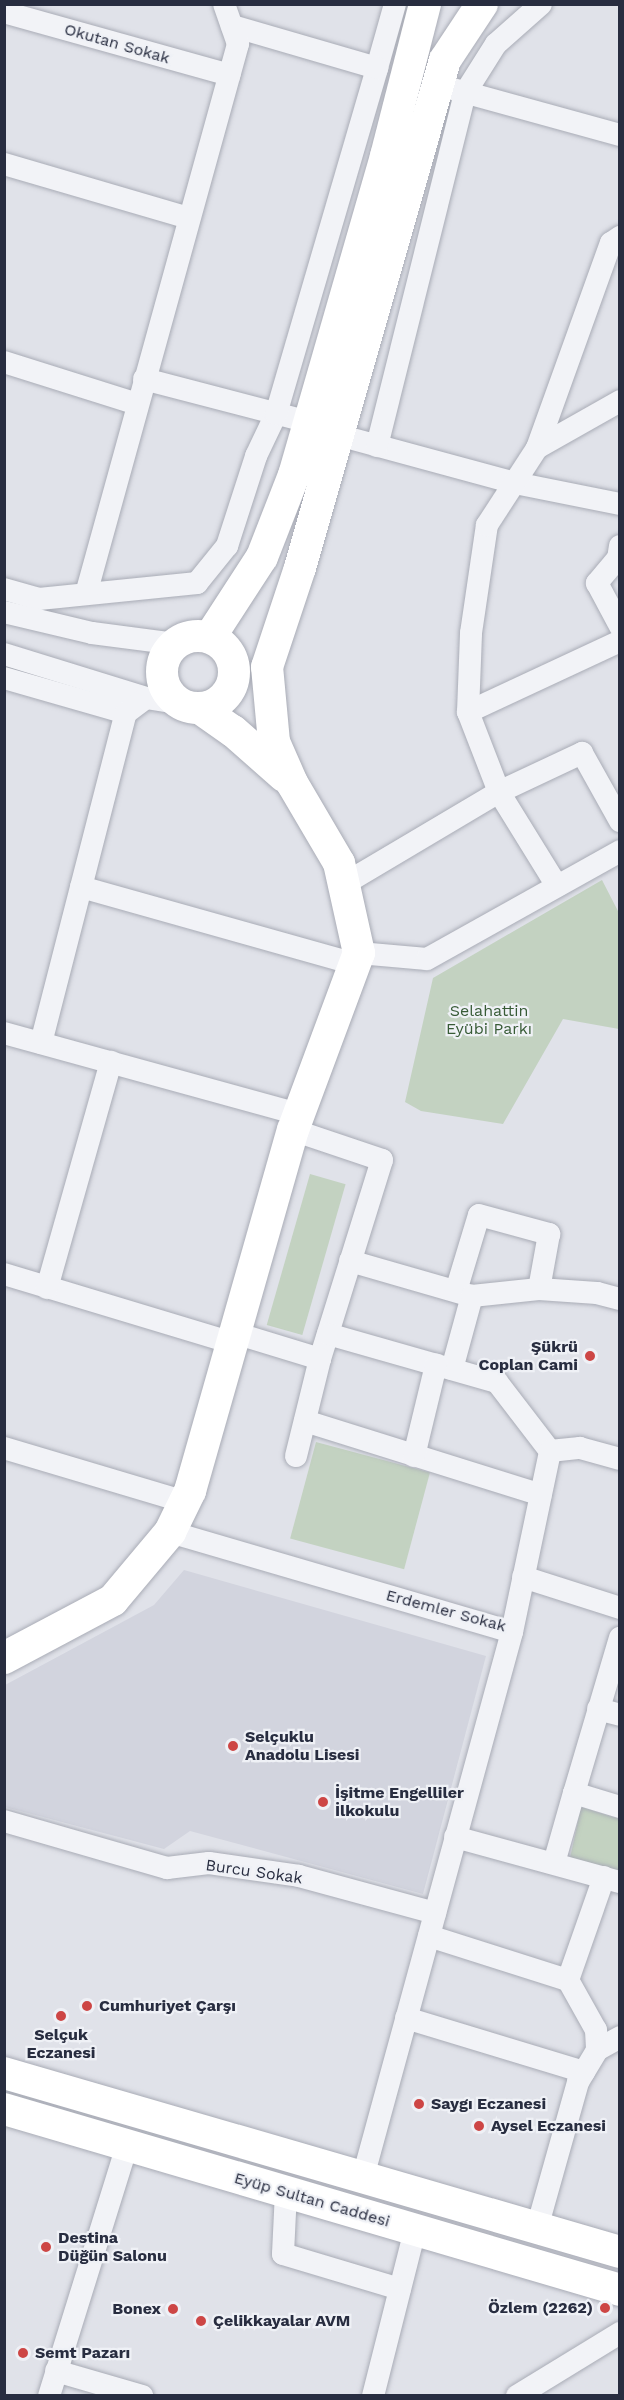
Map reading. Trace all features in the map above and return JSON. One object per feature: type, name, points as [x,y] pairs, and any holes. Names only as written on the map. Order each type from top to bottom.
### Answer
[{"type":"street","points":[[86,594],[238,44],[224,4]]},
{"type":"street","points":[[4,589],[39,599],[196,583],[227,546],[256,456],[276,414],[395,4]]},
{"type":"street","points":[[210,637],[262,557],[294,475],[386,156],[425,4]]},
{"type":"street","points":[[377,446],[452,89],[445,60],[482,4]]},
{"type":"street","points":[[4,1658],[113,1600],[170,1532],[185,1502],[296,1122],[357,958],[339,863],[292,783],[274,742],[267,667],[338,435],[452,89],[496,44],[541,4]]},
{"type":"street","name":"Okutan Sokak","points":[[4,12],[229,75]]},
{"type":"street","points":[[232,26],[377,68]]},
{"type":"street","points":[[452,89],[620,135]]},
{"type":"street","points":[[4,164],[189,218]]},
{"type":"street","points":[[557,886],[499,792],[468,712],[471,633],[487,525],[537,448],[611,243],[620,237]]},
{"type":"street","points":[[4,362],[137,404]]},
{"type":"street","points":[[144,379],[309,422]]},
{"type":"street","points":[[537,448],[620,401]]},
{"type":"street","points":[[338,435],[515,483],[620,504]]},
{"type":"street","points":[[620,546],[618,558],[597,583],[620,626]]},
{"type":"street","points":[[4,612],[92,633],[175,644]]},
{"type":"street","points":[[4,654],[147,698],[190,706],[224,699],[235,677],[229,652],[210,637],[191,637],[175,644],[167,653],[162,675],[170,696],[190,706],[233,731],[292,783]]},
{"type":"street","points":[[468,712],[620,641]]},
{"type":"street","points":[[231,689],[267,667]]},
{"type":"street","points":[[4,678],[126,713]]},
{"type":"street","points":[[41,1043],[126,713],[147,698]]},
{"type":"street","points":[[344,884],[499,792],[582,753],[620,821]]},
{"type":"street","points":[[81,887],[357,958],[427,959],[620,851]]},
{"type":"street","points":[[4,1033],[111,1062],[296,1122],[382,1160],[320,1359],[296,1456]]},
{"type":"street","points":[[47,1287],[111,1062]]},
{"type":"street","points":[[414,1456],[444,1367],[464,1294],[478,1215],[549,1234],[539,1288]]},
{"type":"street","points":[[350,1262],[464,1294],[539,1288],[597,1293],[620,1299]]},
{"type":"street","points":[[4,1274],[234,1338],[320,1359]]},
{"type":"street","points":[[328,1334],[497,1382],[550,1451],[580,1448],[620,1459]]},
{"type":"street","points":[[305,1421],[541,1495]]},
{"type":"street","points":[[4,1448],[185,1502]]},
{"type":"street","name":"Erdemler Sokak","points":[[170,1532],[512,1632],[550,1451]]},
{"type":"street","points":[[524,1577],[620,1608]]},
{"type":"street","points":[[363,2177],[512,1632]]},
{"type":"street","points":[[554,1863],[620,1638]]},
{"type":"street","points":[[598,1709],[620,1715]]},
{"type":"street","points":[[574,1793],[620,1807]]},
{"type":"street","name":"Burcu Sokak","points":[[4,1821],[167,1868],[209,1863],[299,1876],[435,1913]]},
{"type":"street","points":[[455,1837],[612,1880],[568,1980]]},
{"type":"street","points":[[429,1936],[568,1980],[596,2030],[597,2050]]},
{"type":"street","points":[[406,2018],[584,2072]]},
{"type":"street","points":[[537,2228],[584,2072],[597,2050],[620,2037]]},
{"type":"street","points":[[4,2073],[620,2252]]},
{"type":"street","name":"Eyüp Sultan Caddesi","points":[[4,2109],[620,2290]]},
{"type":"street","points":[[49,2396],[127,2145]]},
{"type":"street","points":[[286,2192],[284,2254],[400,2289]]},
{"type":"street","points":[[373,2396],[415,2230]]},
{"type":"street","points":[[517,2396],[620,2333]]},
{"type":"street","points":[[56,2371],[142,2396]]},
{"type":"shaded area","name":"Selçuklu Anadolu Lisesi","points":[[184,1570],[486,1656],[423,1894],[190,1831],[164,1849],[5,1807],[5,1685],[154,1605]]},
{"type":"green space","name":"Selahattin Eyübi Parkı","points":[[602,880],[619,913],[619,1029],[563,1019],[503,1124],[421,1111],[405,1102],[433,978]]},
{"type":"green space","points":[[310,1174],[346,1184],[302,1335],[267,1325]]},
{"type":"green space","points":[[316,1442],[430,1473],[404,1569],[290,1539]]},
{"type":"green space","points":[[581,1807],[619,1819],[619,1873],[570,1858]]},
{"type":"place","name":"Şükrü Coplan Cami","points":[[590,1356]]},
{"type":"place","name":"Selçuklu Anadolu Lisesi","points":[[233,1746]]},
{"type":"place","name":"İşitme Engelliler İlkokulu","points":[[323,1802]]},
{"type":"place","name":"Cumhuriyet Çarşı","points":[[87,2006]]},
{"type":"place","name":"Selçuk Eczanesi","points":[[61,2016]]},
{"type":"place","name":"Saygı Eczanesi","points":[[419,2104]]},
{"type":"place","name":"Aysel Eczanesi","points":[[479,2126]]},
{"type":"place","name":"Destina Düğün Salonu","points":[[46,2247]]},
{"type":"place","name":"Özlem (2262)","points":[[605,2308]]},
{"type":"place","name":"Bonex","points":[[173,2309]]},
{"type":"place","name":"Çelikkayalar AVM","points":[[201,2321]]},
{"type":"place","name":"Semt Pazarı","points":[[23,2353]]}]
